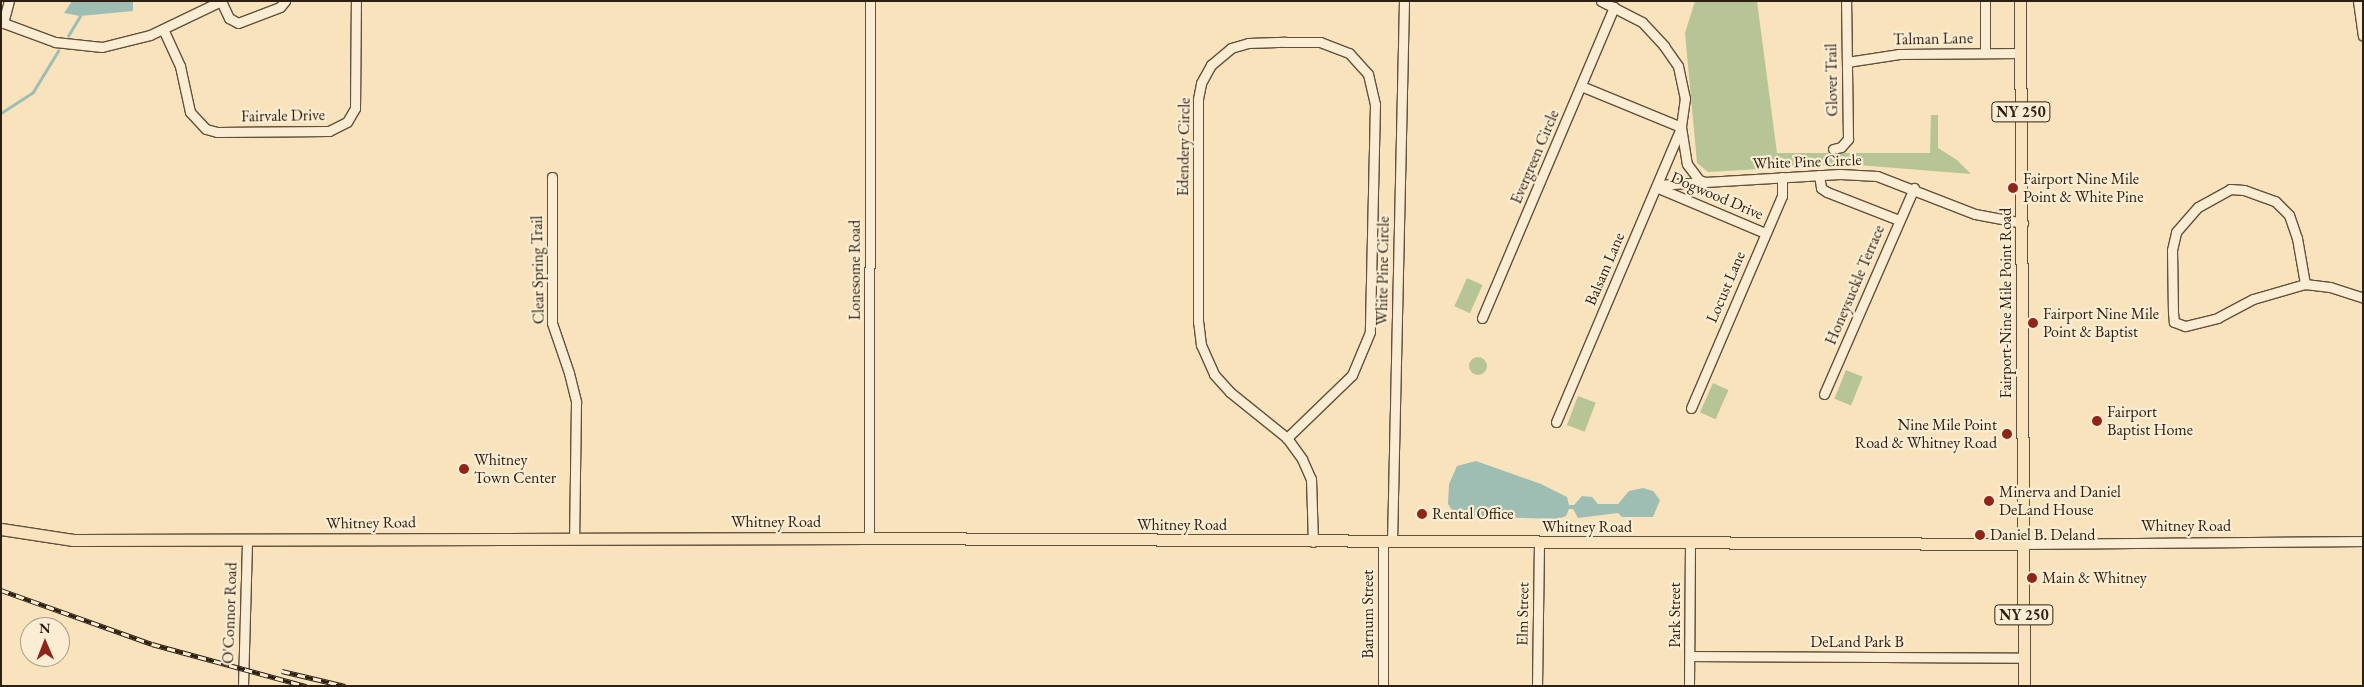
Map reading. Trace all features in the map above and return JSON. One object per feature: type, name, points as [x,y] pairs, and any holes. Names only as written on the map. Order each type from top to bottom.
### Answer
[{"type":"main road","name":"Fairport-Nine Mile Point Road","points":[[2020,1],[2024,544]]},
{"type":"main road","name":"Whitney Road","points":[[1,529],[73,540],[869,538],[1690,544],[2024,544]]},
{"type":"main road","name":"NY 250","points":[[2024,544],[2024,686]]},
{"type":"street","points":[[9,1],[2,23],[47,40],[87,47],[125,43],[162,29],[221,1],[229,18],[238,23],[280,7],[285,1]]},
{"type":"street","name":"Fairvale Drive","points":[[162,29],[180,66],[190,112],[206,128],[217,132],[329,131],[346,122],[355,108],[356,1]]},
{"type":"street","name":"Lonesome Road","points":[[869,538],[870,1]]},
{"type":"street","name":"White Pine Circle","points":[[1388,542],[1404,1]]},
{"type":"street","points":[[1600,1],[1642,22],[1654,34],[1678,66],[1685,98],[1681,127],[1690,171],[1705,182]]},
{"type":"street","name":"Glover Trail","points":[[1833,149],[1841,147],[1848,139],[1846,1]]},
{"type":"street","points":[[1985,1],[1985,53]]},
{"type":"street","points":[[2358,1],[2363,36]]},
{"type":"street","name":"Evergreen Circle","points":[[1482,318],[1614,7]]},
{"type":"street","name":"Edendery Circle","points":[[1287,438],[1352,375],[1370,332],[1374,94],[1364,66],[1341,48],[1320,42],[1248,43],[1230,48],[1218,58],[1205,74],[1199,90],[1199,334],[1208,365],[1221,383],[1287,438],[1302,459],[1311,479],[1313,542]]},
{"type":"street","name":"Talman Lane","points":[[1846,62],[1899,54],[2020,53]]},
{"type":"street","points":[[1581,86],[1681,127]]},
{"type":"street","name":"Balsam Lane","points":[[1556,422],[1681,127]]},
{"type":"street","points":[[1818,175],[1821,188],[1827,192],[1899,220]]},
{"type":"street","name":"White Pine Circle","points":[[1657,186],[1818,175],[1877,176],[1914,188],[1975,214],[2022,223]]},
{"type":"street","name":"Clear Spring Trail","points":[[552,178],[551,314],[576,402],[574,538]]},
{"type":"street","name":"Locust Lane","points":[[1690,408],[1782,196],[1782,178]]},
{"type":"street","name":"Dogwood Drive","points":[[1657,186],[1765,233]]},
{"type":"street","name":"Honeysuckle Terrace","points":[[1824,394],[1914,188]]},
{"type":"street","points":[[2305,284],[2297,238],[2288,215],[2276,201],[2257,194],[2230,189],[2198,207],[2176,232],[2172,250],[2173,313],[2174,322],[2185,326],[2218,318],[2253,299],[2305,284],[2330,286],[2363,298]]},
{"type":"street","name":"O'Connor Road","points":[[243,686],[247,541]]},
{"type":"street","name":"Whitney Road","points":[[2024,544],[2363,541]]},
{"type":"street","name":"Barnum Street","points":[[1383,686],[1388,542]]},
{"type":"street","name":"Elm Street","points":[[1537,686],[1539,543]]},
{"type":"street","name":"Park Street","points":[[1689,686],[1690,544]]},
{"type":"street","name":"DeLand Park B","points":[[1690,656],[2024,658]]},
{"type":"green space","points":[[1695,1],[1757,1],[1777,153],[1930,153],[1931,115],[1938,115],[1938,148],[1957,160],[1971,174],[1845,164],[1708,172],[1697,163],[1685,33]]},
{"type":"green space","points":[[1467,278],[1483,285],[1470,313],[1454,306]]},
{"type":"green space","points":[[1478,357],[1484,360],[1487,366],[1484,372],[1478,375],[1472,372],[1469,366],[1472,360]]},
{"type":"green space","points":[[1846,370],[1863,377],[1851,405],[1834,399]]},
{"type":"green space","points":[[1713,383],[1729,390],[1716,419],[1700,412]]},
{"type":"green space","points":[[1578,396],[1596,403],[1585,432],[1567,425]]},
{"type":"water","points":[[72,1],[133,1],[133,11],[80,16],[64,13]]},
{"type":"water","points":[[1476,461],[1541,484],[1567,497],[1569,505],[1574,505],[1582,496],[1592,497],[1598,504],[1618,504],[1629,491],[1643,488],[1653,491],[1660,500],[1653,517],[1622,517],[1618,513],[1578,518],[1573,509],[1569,509],[1566,516],[1558,519],[1461,516],[1454,513],[1448,504],[1449,484],[1457,466]]},
{"type":"waterway","points":[[68,36],[80,16]]},
{"type":"waterway","points":[[1,113],[33,92],[58,51]]},
{"type":"railway","points":[[1,590],[152,644],[306,686]]},
{"type":"railway","points":[[282,671],[345,686]]},
{"type":"place","name":"Fairport Nine Mile Point & White Pine","points":[[2013,188]]},
{"type":"place","name":"Fairport Nine Mile Point & Baptist","points":[[2033,323]]},
{"type":"place","name":"Fairport Baptist Home","points":[[2097,421]]},
{"type":"place","name":"Nine Mile Point Road & Whitney Road","points":[[2007,434]]},
{"type":"place","name":"Whitney Town Center","points":[[464,469]]},
{"type":"place","name":"Minerva and Daniel DeLand House","points":[[1989,501]]},
{"type":"place","name":"Rental Office","points":[[1422,514]]},
{"type":"place","name":"Daniel B. Deland","points":[[1980,535]]},
{"type":"place","name":"Main & Whitney","points":[[2032,578]]}]
